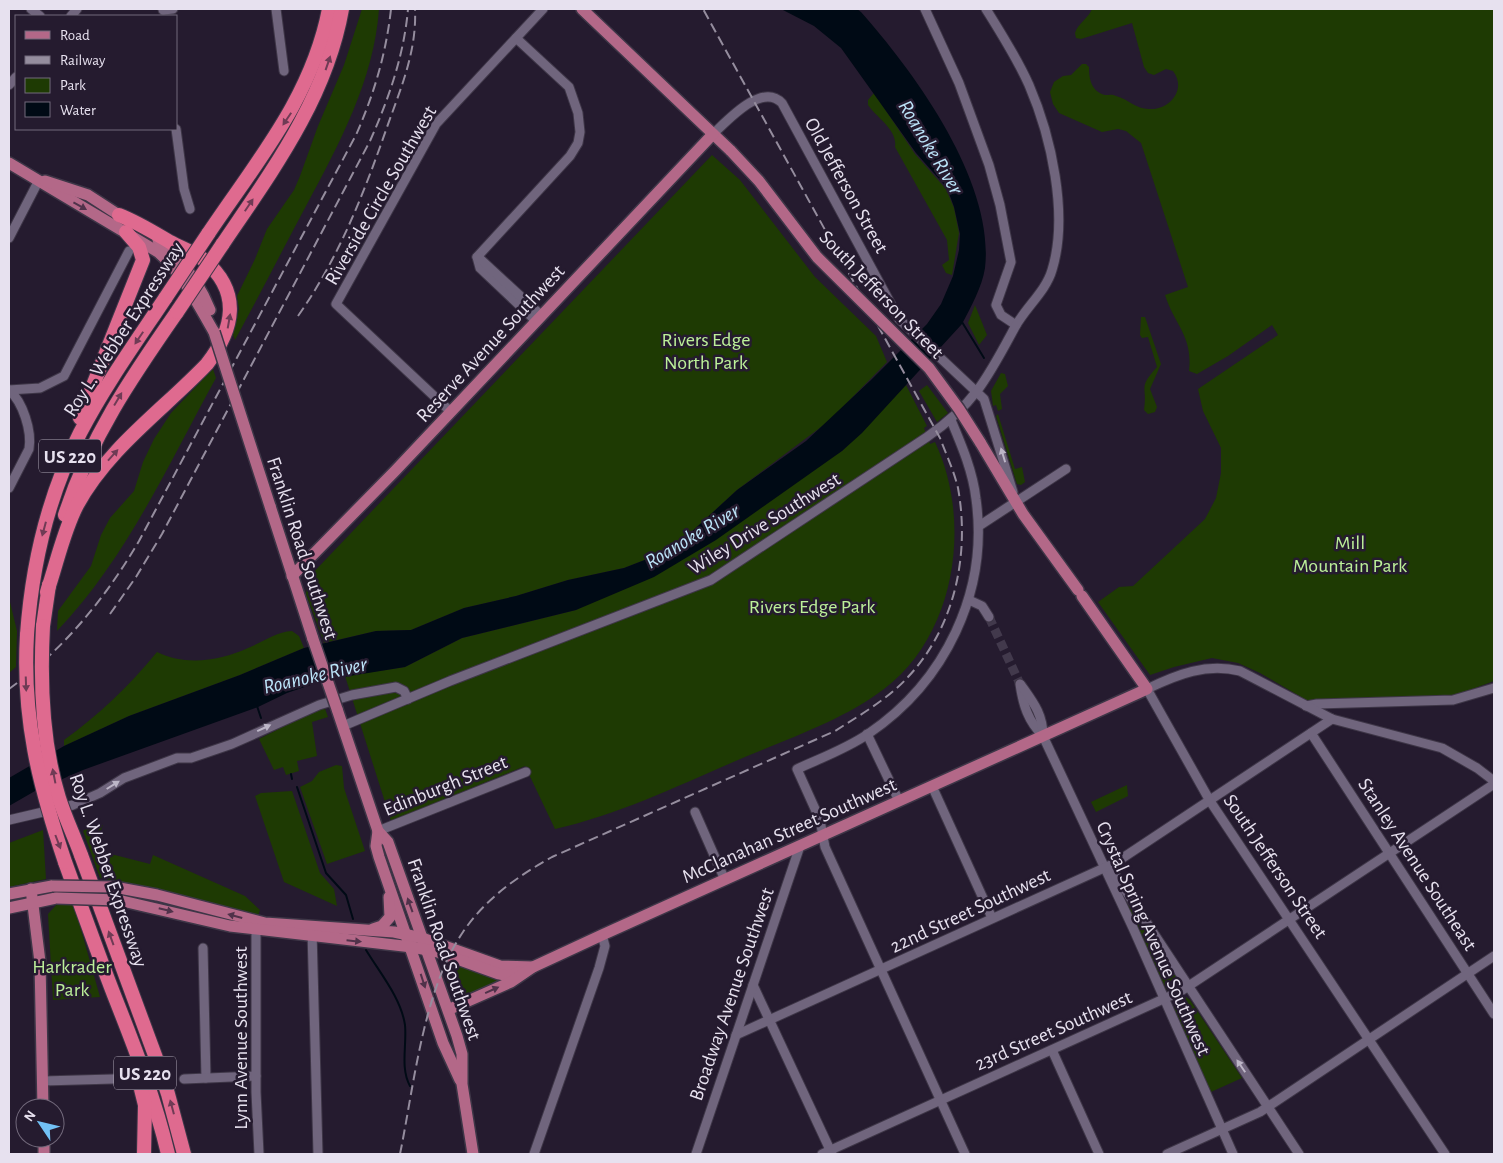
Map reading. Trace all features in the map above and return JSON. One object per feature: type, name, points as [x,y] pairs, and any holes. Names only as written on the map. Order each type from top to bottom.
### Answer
[{"type":"highway","name":"Roy L. Webber Expressway","points":[[168,1154],[141,1060],[114,995],[65,862],[45,802],[33,751],[26,687],[27,635],[37,556],[50,506],[69,458],[91,412],[208,234],[290,114],[313,67],[329,9]]},
{"type":"highway","name":"Roy L. Webber Expressway","points":[[184,1154],[156,1058],[59,797],[50,754],[42,684],[43,626],[48,592],[64,517],[85,462],[125,387],[294,138],[326,70],[342,9]]},
{"type":"highway","points":[[48,592],[69,523],[89,486],[114,453],[207,364],[220,347],[229,326],[229,297],[217,273],[203,259],[119,215]]},
{"type":"highway","points":[[50,506],[64,455],[143,260],[139,247],[126,232]]},
{"type":"highway","points":[[114,995],[120,1023],[146,1105],[144,1154]]},
{"type":"main road","name":"South Jefferson Street","points":[[582,9],[731,151],[759,181],[817,257],[838,280],[929,368],[959,409],[1016,502],[1147,689]]},
{"type":"main road","name":"Reserve Avenue Southwest","points":[[292,576],[451,412],[714,134]]},
{"type":"main road","name":"Franklin Road Southwest","points":[[9,163],[39,180],[66,199],[158,252],[170,263],[196,299],[214,332]]},
{"type":"main road","name":"Franklin Road Southwest","points":[[39,180],[71,188],[88,195],[157,240],[184,266],[204,295],[211,315],[214,332],[292,576],[378,832],[376,846],[379,857],[408,935],[448,1054],[462,1084]]},
{"type":"main road","name":"McClanahan Street Southwest","points":[[450,1010],[511,982],[533,967],[602,935],[1147,689]]},
{"type":"main road","name":"Franklin Road Southwest","points":[[378,832],[388,842],[450,1010],[462,1054],[462,1084],[473,1154]]},
{"type":"main road","points":[[370,930],[385,924],[391,913],[379,857]]},
{"type":"main road","points":[[9,894],[52,886],[114,887],[157,895],[258,926]]},
{"type":"main road","points":[[31,889],[40,962],[43,1098]]},
{"type":"main road","points":[[9,908],[56,898],[118,900],[230,926],[312,930],[370,930],[408,935],[422,938],[500,966],[533,967]]},
{"type":"main road","points":[[312,930],[428,950],[508,976],[533,967]]},
{"type":"street","points":[[276,9],[284,70]]},
{"type":"street","name":"Riverside Circle Southwest","points":[[451,412],[336,304],[436,124],[542,9]]},
{"type":"street","points":[[925,9],[959,83],[989,165],[1011,262],[996,305],[1001,315],[1016,324]]},
{"type":"street","name":"Wiley Drive Southwest","points":[[343,726],[408,698],[712,580],[951,420],[977,393],[992,372],[1016,324],[1048,281],[1058,237],[1056,189],[1041,118],[1029,84],[986,9]]},
{"type":"street","points":[[516,38],[569,87],[578,113],[580,132],[578,144],[570,156],[478,257],[539,318]]},
{"type":"street","name":"Old Jefferson Street","points":[[714,134],[741,109],[762,97],[769,95],[777,98],[782,103],[905,327],[988,405],[1016,502]]},
{"type":"street","points":[[177,133],[184,189],[190,208]]},
{"type":"street","points":[[9,238],[39,180]]},
{"type":"street","points":[[9,390],[40,388],[64,376],[129,251]]},
{"type":"street","points":[[9,390],[16,398],[22,410],[30,442],[9,488]]},
{"type":"street","points":[[951,420],[972,479],[979,526],[977,563],[968,600],[947,651],[928,679],[897,710],[868,734],[797,769],[820,820],[825,846],[965,1154]]},
{"type":"street","points":[[979,526],[1066,470]]},
{"type":"street","points":[[968,600],[982,606],[989,617]]},
{"type":"street","points":[[1147,689],[1188,672],[1205,668],[1226,668],[1249,674],[1332,719],[1442,748],[1477,768],[1494,783]]},
{"type":"street","points":[[1020,684],[1033,701],[1043,721],[1043,736],[1033,726],[1024,706],[1020,684]]},
{"type":"street","points":[[9,820],[73,805],[124,778],[177,758],[191,758],[232,744],[319,705],[352,695],[396,687],[404,691],[408,698]]},
{"type":"street","points":[[1306,706],[1317,704],[1453,700],[1494,688]]},
{"type":"street","name":"South Jefferson Street","points":[[1147,689],[1210,801],[1445,1154]]},
{"type":"street","name":"22nd Street Southwest","points":[[736,1035],[1115,863],[1332,719]]},
{"type":"street","name":"Stanley Avenue Southeast","points":[[1311,733],[1494,1014]]},
{"type":"street","points":[[868,734],[899,801]]},
{"type":"street","name":"Crystal Spring Avenue Southwest","points":[[1043,736],[1165,1000],[1233,1154]]},
{"type":"street","name":"Edinburgh Street","points":[[378,832],[526,772]]},
{"type":"street","name":"23rd Street Southwest","points":[[828,1153],[940,1100],[1165,1000],[1494,783]]},
{"type":"street","points":[[932,786],[992,918]]},
{"type":"street","points":[[695,812],[725,880]]},
{"type":"street","name":"Broadway Avenue Southwest","points":[[697,1154],[800,846]]},
{"type":"street","points":[[1104,868],[1114,873],[1187,987],[1299,1154]]},
{"type":"street","name":"Lynn Avenue Southwest","points":[[258,926],[256,1076],[259,1154]]},
{"type":"street","points":[[312,930],[318,1154]]},
{"type":"street","points":[[534,1154],[599,968],[605,946],[602,935]]},
{"type":"street","points":[[203,948],[206,1078]]},
{"type":"street","points":[[1166,1154],[1268,1106],[1494,956]]},
{"type":"street","points":[[753,986],[770,1020],[828,1153]]},
{"type":"street","points":[[1052,1050],[1099,1154]]},
{"type":"street","points":[[184,1079],[256,1076]]},
{"type":"street","points":[[43,1081],[113,1079]]},
{"type":"green space","points":[[362,9],[379,9],[370,61],[353,111],[331,159],[235,340],[233,335],[239,309],[237,296],[267,229],[294,190],[344,65]]},
{"type":"green space","name":"Mill Mountain Park","points":[[1092,9],[1494,9],[1494,681],[1456,695],[1308,701],[1260,673],[1238,663],[1212,658],[1150,675],[1098,602],[1119,587],[1133,586],[1205,519],[1216,498],[1221,473],[1221,448],[1203,411],[1198,389],[1278,335],[1272,325],[1228,356],[1197,374],[1189,371],[1190,359],[1186,340],[1165,295],[1188,287],[1141,143],[1126,131],[1118,129],[1102,132],[1059,113],[1053,104],[1050,92],[1054,82],[1063,76],[1071,75],[1082,64],[1086,64],[1089,67],[1092,84],[1097,91],[1105,95],[1115,95],[1136,106],[1149,109],[1164,106],[1170,102],[1177,91],[1177,78],[1173,71],[1166,69],[1154,75],[1148,73],[1144,67],[1132,23],[1081,39],[1076,38],[1076,30]]},
{"type":"green space","points":[[874,93],[915,154],[946,189],[954,208],[959,233],[952,275],[946,273],[942,265],[949,260],[947,240],[895,147],[895,141],[890,129],[868,105],[868,100]]},
{"type":"green space","name":"Rivers Edge North Park","points":[[712,155],[740,180],[815,277],[876,336],[887,362],[829,421],[737,490],[687,536],[660,554],[624,568],[568,580],[516,596],[464,608],[411,630],[376,631],[324,643],[306,594],[308,578]]},
{"type":"green space","points":[[975,305],[987,335],[979,345],[968,323]]},
{"type":"green space","points":[[1141,317],[1145,317],[1161,364],[1150,389],[1157,407],[1155,412],[1148,414],[1144,410],[1144,387],[1147,379],[1157,367],[1148,337],[1142,338],[1140,335]]},
{"type":"green space","points":[[213,369],[216,378],[163,477],[125,542],[82,603],[57,631],[58,611],[91,566],[101,535],[110,518],[134,491],[143,462],[154,439],[171,413]]},
{"type":"green space","points":[[1001,373],[1005,374],[1008,386],[1000,394],[1002,409],[998,411],[996,405],[993,406],[991,391]]},
{"type":"green space","name":"Rivers Edge Park","points":[[906,385],[927,426],[924,428],[930,444],[935,442],[946,473],[953,506],[954,540],[951,574],[942,607],[928,638],[909,666],[884,689],[849,711],[810,730],[644,800],[578,823],[555,829],[525,766],[391,821],[345,676],[405,667],[462,638],[576,610],[842,451]]},
{"type":"green space","points":[[927,385],[948,413],[937,422],[919,391]]},
{"type":"green space","points":[[998,414],[1015,469],[1022,467],[1025,482],[1021,485],[1017,484],[1015,478],[996,416]]},
{"type":"green space","points":[[9,598],[17,631],[16,667],[9,673]]},
{"type":"green space","points":[[292,631],[299,636],[304,648],[240,675],[129,716],[64,746],[64,740],[114,699],[157,652],[179,659],[214,659],[254,646],[275,635]]},
{"type":"green space","points":[[324,706],[328,717],[312,722],[317,756],[297,761],[299,771],[286,775],[283,767],[274,770],[259,739]]},
{"type":"green space","points":[[336,765],[342,766],[344,788],[365,851],[327,864],[300,787],[312,781],[319,772]]},
{"type":"green space","points":[[1127,785],[1128,796],[1096,812],[1091,802]]},
{"type":"green space","points":[[292,791],[320,873],[334,889],[337,906],[284,882],[255,796],[261,793]]},
{"type":"green space","points":[[92,825],[103,825],[98,837],[100,842],[99,851],[150,864],[153,855],[245,896],[260,910],[258,916],[143,886],[100,878],[83,831]]},
{"type":"green space","points":[[43,830],[46,879],[9,887],[9,843]]},
{"type":"green space","points":[[1125,900],[1178,980],[1174,990],[1169,991],[1163,987]]},
{"type":"green space","name":"Harkrader Park","points":[[73,901],[100,997],[53,1000],[48,914],[58,903]]},
{"type":"green space","points":[[452,963],[503,980],[455,1003],[446,978]]},
{"type":"green space","points":[[1186,997],[1190,1000],[1242,1078],[1211,1092],[1174,1009],[1177,999]]},
{"type":"water","name":"Roanoke River","points":[[781,9],[857,9],[861,12],[905,66],[927,97],[947,131],[964,165],[977,200],[985,235],[984,275],[976,297],[962,324],[862,433],[842,451],[716,540],[654,577],[576,610],[462,638],[405,667],[325,680],[287,693],[258,707],[83,770],[35,791],[9,806],[9,778],[64,746],[129,716],[240,675],[304,648],[376,631],[411,630],[464,608],[516,596],[568,580],[624,568],[660,554],[687,536],[737,490],[806,441],[927,324],[941,304],[953,276],[959,250],[960,234],[954,207],[947,188],[916,153],[841,48],[814,26]]},
{"type":"waterway","points":[[962,322],[984,358]]},
{"type":"waterway","points":[[257,706],[261,718]]},
{"type":"waterway","points":[[291,774],[292,779]]},
{"type":"waterway","points":[[297,787],[326,873],[346,895],[353,919]]},
{"type":"waterway","points":[[366,950],[395,995],[403,1015],[405,1025],[405,1072],[410,1086]]},
{"type":"tunnel","points":[[989,617],[1020,684]]},
{"type":"railway","points":[[9,689],[47,658],[82,622],[112,583],[139,541],[356,135],[378,74],[386,42],[391,9]]},
{"type":"railway","points":[[110,614],[136,577],[162,534],[370,141],[395,76],[403,43],[408,9]]},
{"type":"railway","points":[[298,316],[337,250],[368,179],[406,71],[413,40],[415,9]]},
{"type":"railway","points":[[400,1154],[422,1039],[438,982],[449,955],[463,932],[481,909],[515,880],[552,857],[835,731],[873,706],[900,685],[924,657],[948,613],[955,588],[960,564],[961,513],[958,488],[940,438],[703,9]]}]
